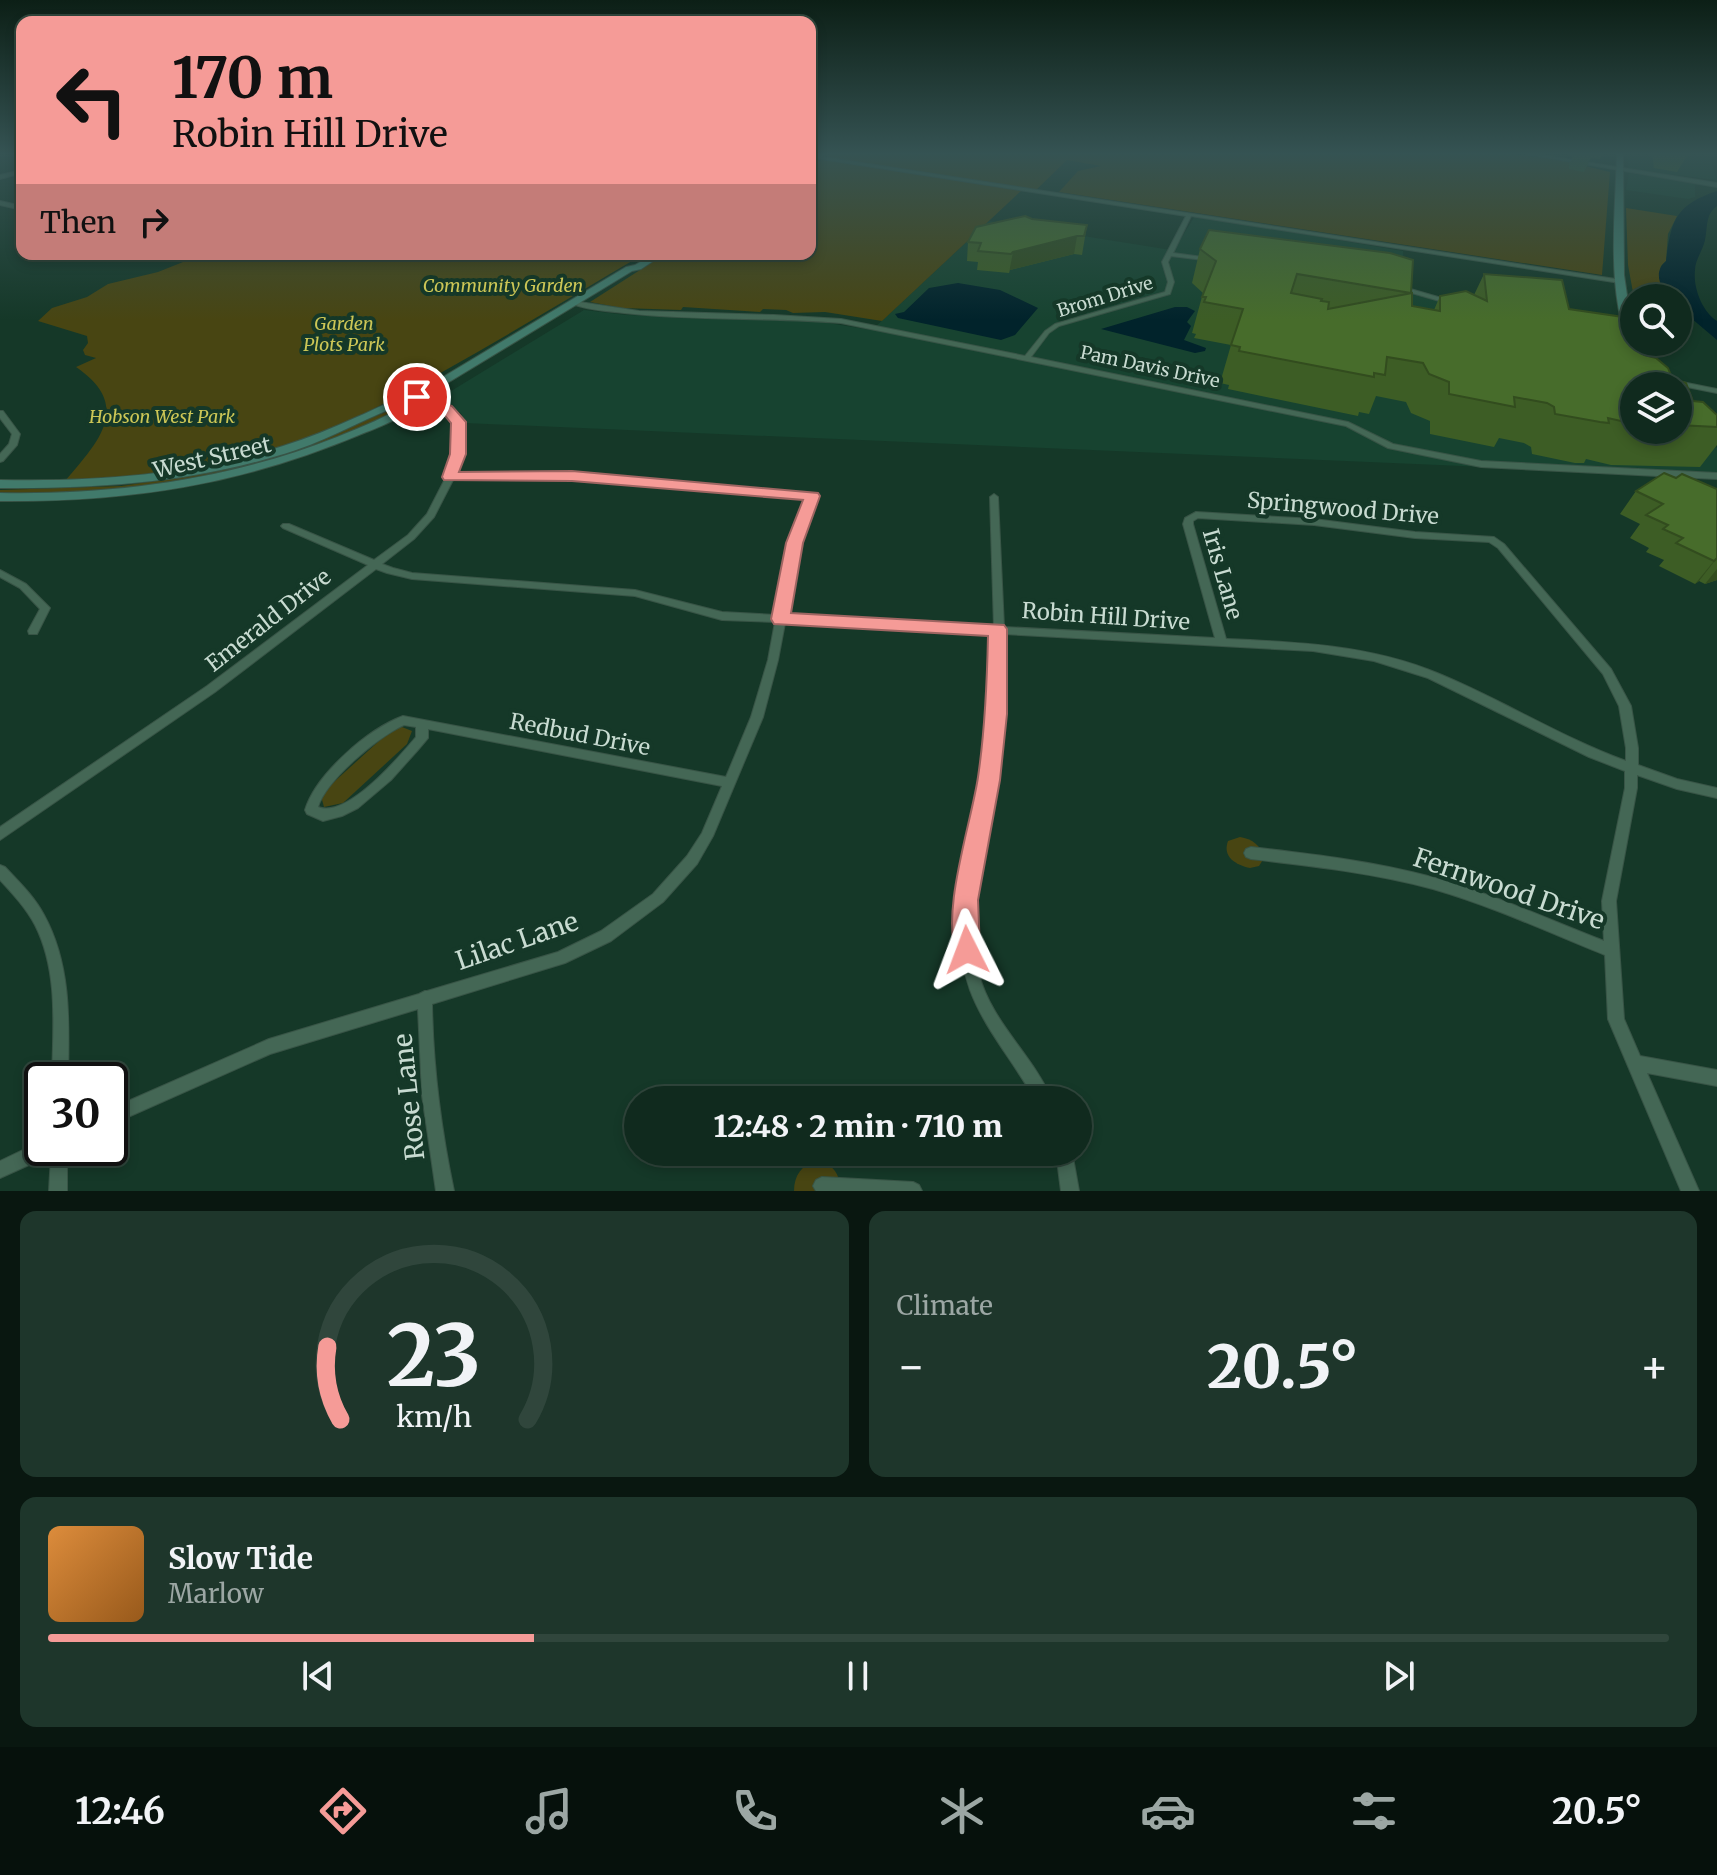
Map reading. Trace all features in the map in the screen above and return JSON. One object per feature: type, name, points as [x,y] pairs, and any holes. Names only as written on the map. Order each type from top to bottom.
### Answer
[{"type":"street","points":[[1161,210],[1620,281]]},
{"type":"street","points":[[1618,210],[1619,323],[1632,338],[1645,372]]},
{"type":"street","name":"Brom Drive","points":[[1027,358],[1047,332],[1057,325],[1168,293],[1171,282],[1165,266],[1168,254],[1190,214]]},
{"type":"street","points":[[1168,254],[1225,262]]},
{"type":"street","name":"West Street","points":[[629,269],[629,265],[638,260]]},
{"type":"street","name":"West Street","points":[[0,484],[106,484],[198,472],[286,449],[335,431],[397,401],[417,397],[648,260]]},
{"type":"street","points":[[1388,285],[1458,303]]},
{"type":"street","name":"Pam Davis Drive","points":[[573,303],[619,312],[801,316],[841,321],[1348,424],[1391,446],[1481,464],[1717,476]]},
{"type":"street","points":[[1692,388],[1717,391]]},
{"type":"street","name":"West Street","points":[[0,497],[108,497],[231,476],[350,437],[412,406],[417,397]]},
{"type":"street","name":"Emerald Drive","points":[[0,834],[211,689],[425,524],[450,477],[458,454],[459,422],[447,409],[417,397]]},
{"type":"street","points":[[0,413],[16,434],[13,445],[0,459]]},
{"type":"street","name":"Lilac Lane","points":[[128,1109],[269,1047],[560,958],[606,936],[639,914],[692,860],[707,836],[765,691],[794,543],[812,496],[572,476],[450,477]]},
{"type":"street","points":[[994,497],[997,714],[989,780],[965,900],[967,950],[972,977],[982,1000],[1035,1086]]},
{"type":"street","name":"Springwood Drive","points":[[1191,517],[1213,515],[1314,522],[1415,535],[1491,539],[1501,546],[1607,672],[1625,706],[1630,725],[1631,768]]},
{"type":"street","name":"Iris Lane","points":[[1191,517],[1188,524],[1222,643]]},
{"type":"street","name":"Robin Hill Drive","points":[[286,526],[375,564],[412,576],[635,593],[722,616],[1313,647],[1375,657],[1450,683],[1568,743],[1677,784],[1717,793]]},
{"type":"street","points":[[0,573],[23,586],[45,608],[33,631]]},
{"type":"street","name":"Redbud Drive","points":[[422,725],[422,738],[354,806],[330,816],[315,815],[311,810],[313,799],[323,786],[386,727],[403,720],[730,783]]},
{"type":"street","points":[[1631,768],[1631,788],[1609,901],[1616,1019],[1690,1191]]},
{"type":"street","name":"Fernwood Drive","points":[[1251,853],[1334,863],[1433,884],[1610,950]]},
{"type":"street","points":[[0,871],[32,905],[51,942],[58,969],[60,1062]]},
{"type":"street","name":"Rose Lane","points":[[425,998],[424,1043],[445,1191]]},
{"type":"street","points":[[1634,1063],[1717,1078]]},
{"type":"street","points":[[0,1170],[24,1159]]},
{"type":"street","points":[[58,1191],[59,1166]]},
{"type":"street","points":[[1066,1166],[1070,1191]]},
{"type":"street","points":[[822,1186],[913,1191]]},
{"type":"shaded area","points":[[1195,216],[1403,251],[1405,279],[1413,284],[1172,253]]},
{"type":"shaded area","points":[[989,221],[1171,250],[1169,254],[1375,282],[1446,301],[1620,380],[1620,444],[1692,444],[1692,424],[1717,448],[1717,477],[465,423],[461,413],[438,399],[584,310],[626,315],[815,321],[872,330]]},
{"type":"green space","points":[[816,210],[1001,210],[882,321],[825,312],[622,308],[590,302],[656,260],[816,260]]},
{"type":"green space","points":[[1174,210],[1607,210],[1602,275]]},
{"type":"green space","points":[[1626,210],[1677,216],[1668,234],[1666,261],[1661,266],[1659,278],[1662,284],[1631,284]]},
{"type":"green space","name":"Garden Plots Park","points":[[188,260],[634,260],[444,371],[323,432],[253,456],[200,467],[119,478],[65,481],[98,438],[107,410],[103,396],[93,381],[76,367],[96,358],[85,355],[83,350],[88,343],[87,336],[38,321],[52,308],[87,297],[108,284],[158,272]]},
{"type":"green space","points":[[410,402],[375,421],[301,452],[223,475],[104,493],[0,493],[0,490],[121,486],[214,472],[311,443]]},
{"type":"green space","points":[[402,727],[412,731],[407,744],[343,803],[324,807],[321,796],[324,791],[390,731]]},
{"type":"green space","points":[[1240,837],[1252,841],[1261,850],[1264,858],[1259,866],[1245,867],[1229,856],[1228,841]]},
{"type":"green space","points":[[806,1166],[828,1166],[835,1171],[840,1191],[794,1191],[800,1172]]},
{"type":"water","points":[[1684,210],[1713,210],[1695,266],[1695,277],[1703,305],[1717,321],[1717,340],[1692,319],[1692,284],[1661,284],[1659,274],[1666,261],[1673,225]]},
{"type":"water","points":[[958,283],[1000,290],[1038,308],[1015,335],[1001,340],[898,318],[895,314],[904,312],[929,288]]},
{"type":"water","points":[[1175,307],[1195,311],[1187,322],[1191,326],[1184,340],[1206,348],[1205,351],[1195,353],[1101,329]]},
{"type":"building","points":[[1025,216],[1087,225],[1084,236],[1011,254],[978,251],[981,243],[968,242],[976,227]]},
{"type":"building","points":[[1209,230],[1390,253],[1413,260],[1411,293],[1297,274],[1291,293],[1329,302],[1328,309],[1412,293],[1412,306],[1440,311],[1440,296],[1466,291],[1487,301],[1484,274],[1562,280],[1569,309],[1620,317],[1620,356],[1656,358],[1670,372],[1620,372],[1620,421],[1608,418],[1609,423],[1555,414],[1554,407],[1547,403],[1514,397],[1515,407],[1449,394],[1449,382],[1429,374],[1423,363],[1387,357],[1385,375],[1374,373],[1374,377],[1239,351],[1240,347],[1231,345],[1243,309],[1204,302],[1206,297],[1202,297],[1216,261],[1200,249]]},
{"type":"building","points":[[1692,398],[1703,402],[1717,415],[1717,427],[1692,426]]},
{"type":"building","points":[[1664,473],[1676,478],[1682,474],[1717,489],[1717,558],[1714,561],[1676,543],[1683,538],[1663,529],[1668,525],[1646,515],[1663,504],[1636,491]]},
{"type":"route","points":[[417,397],[447,409],[459,422],[458,454],[450,477],[572,476],[812,496],[794,543],[780,619],[998,629],[997,714],[989,780],[965,900],[967,950]]},
{"type":"park label","name":"Community Garden","points":[[503,286]]},
{"type":"park label","name":"Hobson West Park","points":[[162,417]]}]
